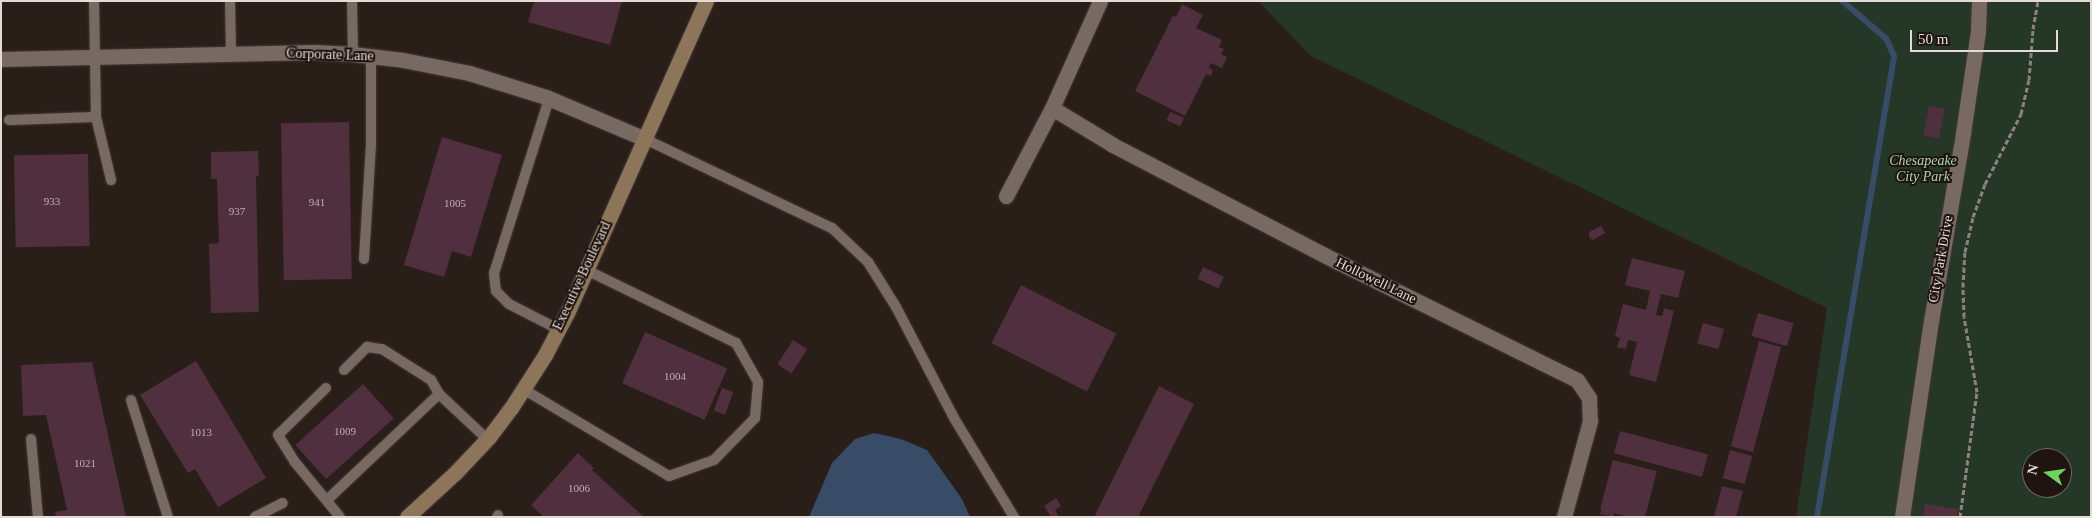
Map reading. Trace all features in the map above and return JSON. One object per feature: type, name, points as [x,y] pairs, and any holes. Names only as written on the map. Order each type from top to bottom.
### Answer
[{"type":"street","name":"Executive Boulevard","points":[[415,514],[487,438],[523,389],[558,329],[706,1]]},
{"type":"street","points":[[1006,196],[1052,108],[1100,1]]},
{"type":"street","name":"City Park Drive","points":[[1902,517],[1931,321],[1963,132],[1978,31],[1979,1]]},
{"type":"street","name":"Corporate Lane","points":[[1,59],[231,54],[353,54],[371,56],[469,73],[549,99],[645,139]]},
{"type":"street","name":"Hollowell Lane","points":[[1052,108],[1113,145],[1329,258],[1577,380],[1589,398],[1590,421],[1564,517]]},
{"type":"lane","points":[[94,1],[96,117],[111,180]]},
{"type":"lane","points":[[230,1],[231,54]]},
{"type":"lane","points":[[352,1],[353,54]]},
{"type":"lane","points":[[364,258],[371,145],[371,56]]},
{"type":"lane","points":[[549,99],[494,273],[496,291],[509,304],[558,329]]},
{"type":"lane","points":[[9,120],[96,117]]},
{"type":"lane","points":[[645,139],[832,228],[868,262],[896,308],[954,418],[1014,517]]},
{"type":"lane","points":[[523,389],[669,476],[714,460],[755,418],[758,382],[736,343],[586,270]]},
{"type":"lane","points":[[344,370],[368,347],[382,349],[431,380],[439,394],[487,438]]},
{"type":"lane","points":[[326,388],[278,435],[294,461],[340,517]]},
{"type":"lane","points":[[327,500],[439,394]]},
{"type":"lane","points":[[131,400],[168,517]]},
{"type":"lane","points":[[31,439],[38,517]]},
{"type":"lane","points":[[256,517],[283,503]]},
{"type":"path","points":[[1960,517],[1977,392],[1964,317],[1965,252],[1973,216],[1985,184],[2010,138],[2026,98],[2033,29],[2038,1]]},
{"type":"green space","name":"Chesapeake City Park","points":[[1258,1],[2091,1],[2091,517],[1796,517],[1827,308],[1311,56]]},
{"type":"water","points":[[874,433],[901,439],[927,450],[962,499],[970,517],[809,517],[832,463],[855,439]]},
{"type":"building","points":[[534,1],[622,1],[610,45],[528,22]]},
{"type":"building","points":[[1182,4],[1203,15],[1196,28],[1222,40],[1219,47],[1224,49],[1221,54],[1227,57],[1222,68],[1211,63],[1209,68],[1213,70],[1211,76],[1206,74],[1185,116],[1135,91],[1173,16],[1176,17]]},
{"type":"building","points":[[1929,106],[1945,109],[1939,139],[1923,135]]},
{"type":"building","points":[[1170,112],[1184,118],[1180,126],[1166,120]]},
{"type":"building","points":[[349,122],[352,279],[284,280],[281,123]]},
{"type":"building","points":[[442,137],[502,155],[471,257],[452,251],[444,277],[404,265]]},
{"type":"building","points":[[258,151],[259,176],[256,176],[259,312],[211,313],[209,244],[219,243],[217,179],[211,179],[211,152]]},
{"type":"building","points":[[88,154],[90,246],[16,247],[14,155]]},
{"type":"building","points":[[1601,226],[1605,233],[1593,240],[1589,237],[1589,232]]},
{"type":"building","points":[[1632,258],[1685,271],[1678,298],[1661,294],[1656,315],[1662,316],[1664,308],[1674,311],[1656,382],[1629,375],[1637,342],[1628,340],[1626,349],[1617,347],[1620,338],[1615,336],[1623,304],[1646,310],[1650,291],[1625,285]]},
{"type":"building","points":[[1203,267],[1224,277],[1218,289],[1198,279]]},
{"type":"building","points":[[1021,285],[1116,334],[1087,391],[991,343]]},
{"type":"building","points":[[1758,313],[1794,323],[1787,346],[1751,336]]},
{"type":"building","points":[[1703,323],[1724,329],[1718,349],[1697,343]]},
{"type":"building","points":[[645,332],[727,369],[704,420],[622,383]]},
{"type":"building","points":[[793,340],[807,349],[791,374],[777,364]]},
{"type":"building","points":[[1759,341],[1781,347],[1753,452],[1731,446]]},
{"type":"building","points":[[196,361],[266,478],[218,507],[195,469],[188,473],[140,395]]},
{"type":"building","points":[[92,362],[126,517],[56,517],[55,512],[67,510],[46,415],[23,416],[21,365]]},
{"type":"building","points":[[363,384],[394,418],[326,479],[295,445]]},
{"type":"building","points":[[1159,386],[1194,404],[1138,517],[1097,517],[1095,515]]},
{"type":"building","points":[[722,388],[733,392],[725,415],[714,411]]},
{"type":"building","points":[[1620,431],[1708,455],[1702,477],[1614,453]]},
{"type":"building","points":[[1730,450],[1752,456],[1745,484],[1722,478]]},
{"type":"building","points":[[578,453],[594,468],[592,470],[644,517],[544,517],[531,505]]},
{"type":"building","points":[[1613,460],[1657,471],[1645,517],[1628,517],[1614,513],[1613,517],[1600,514]]},
{"type":"building","points":[[1722,486],[1743,491],[1736,517],[1714,517]]},
{"type":"building","points":[[1056,498],[1061,506],[1055,510],[1059,517],[1051,517],[1044,506]]},
{"type":"building","points":[[1925,504],[1958,509],[1957,517],[1923,517]]},
{"type":"waterway","points":[[1817,517],[1894,56],[1886,39],[1842,1]]}]
